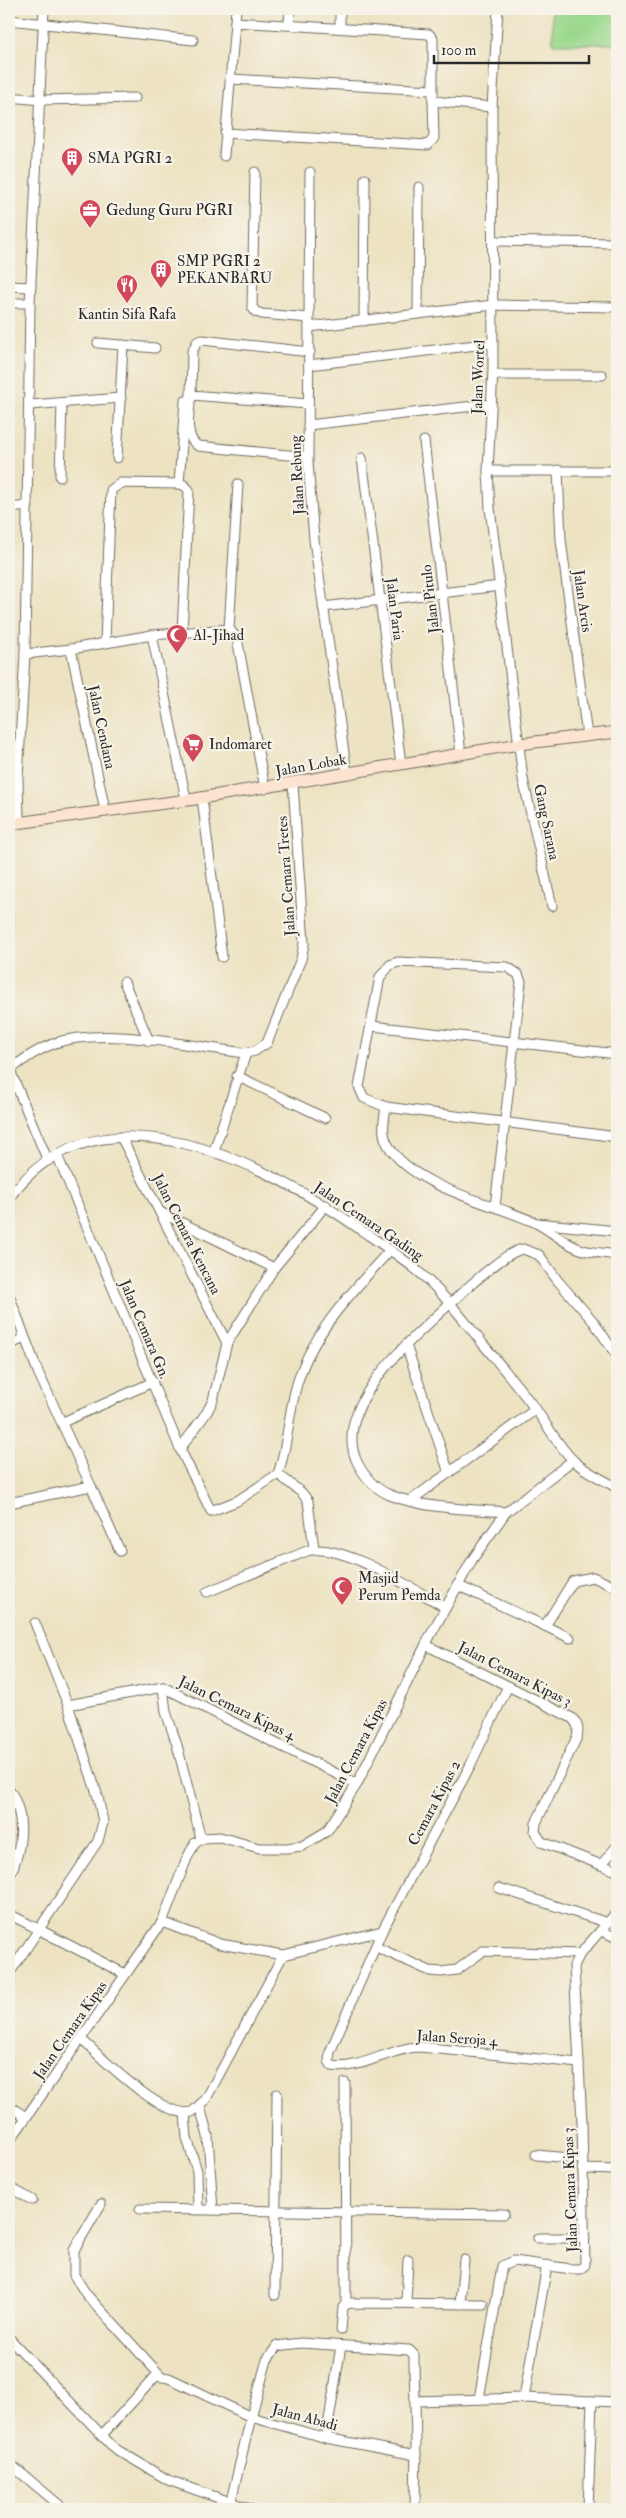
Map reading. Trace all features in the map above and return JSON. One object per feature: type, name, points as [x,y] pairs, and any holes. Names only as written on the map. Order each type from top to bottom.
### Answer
[{"type":"main road","name":"Jalan Lobak","points":[[14,823],[202,798],[519,744],[617,732]]},
{"type":"street","points":[[14,823],[25,654],[30,303],[44,9]]},
{"type":"street","points":[[224,156],[236,9]]},
{"type":"street","points":[[289,25],[290,9]]},
{"type":"street","points":[[340,9],[340,28]]},
{"type":"street","name":"Jalan Wortel","points":[[498,9],[492,107],[493,374],[488,471],[519,744]]},
{"type":"street","points":[[9,20],[44,26],[193,40]]},
{"type":"street","points":[[226,133],[428,145],[434,138],[432,35],[235,22]]},
{"type":"street","points":[[230,79],[432,90]]},
{"type":"street","points":[[9,96],[41,100],[135,98]]},
{"type":"street","points":[[433,101],[492,107]]},
{"type":"street","points":[[255,172],[253,311],[309,322],[364,321],[493,304],[617,307]]},
{"type":"street","name":"Jalan Rebung","points":[[310,172],[308,457],[314,540],[347,774]]},
{"type":"street","points":[[364,321],[366,179]]},
{"type":"street","points":[[418,314],[419,187]]},
{"type":"street","points":[[493,241],[617,243]]},
{"type":"street","points":[[9,286],[31,287]]},
{"type":"street","points":[[9,303],[30,303]]},
{"type":"street","points":[[308,457],[198,446],[193,443],[189,435],[192,352],[197,342],[202,340],[310,352]]},
{"type":"street","points":[[309,365],[493,342]]},
{"type":"street","points":[[98,343],[155,348]]},
{"type":"street","points":[[117,458],[123,345]]},
{"type":"street","points":[[179,484],[188,353]]},
{"type":"street","points":[[493,374],[602,374]]},
{"type":"street","points":[[191,395],[308,404]]},
{"type":"street","points":[[30,405],[121,398]]},
{"type":"street","points":[[60,477],[62,404]]},
{"type":"street","points":[[308,425],[491,404]]},
{"type":"street","name":"Jalan Pitulo","points":[[424,441],[460,754]]},
{"type":"street","name":"Jalan Paria","points":[[362,458],[401,764]]},
{"type":"street","name":"Jalan Arcis","points":[[558,470],[561,540],[587,736]]},
{"type":"street","points":[[488,471],[617,471],[617,476]]},
{"type":"street","points":[[105,642],[112,487],[121,483],[179,484],[187,487],[190,493],[182,633]]},
{"type":"street","points":[[238,484],[229,629],[237,638],[265,788]]},
{"type":"street","points":[[9,508],[28,506]]},
{"type":"street","points":[[324,607],[500,586]]},
{"type":"street","points":[[25,654],[72,650],[105,642],[152,635],[229,629]]},
{"type":"street","points":[[152,635],[186,799]]},
{"type":"street","name":"Jalan Cendana","points":[[72,650],[105,810]]},
{"type":"street","name":"Gang Sarana","points":[[519,744],[528,805],[552,906]]},
{"type":"street","name":"Jalan Cemara Tretes","points":[[246,1053],[262,1048],[270,1038],[301,959],[304,944],[293,784]]},
{"type":"street","points":[[202,798],[222,957]]},
{"type":"street","points":[[495,1207],[504,1123],[521,982],[518,974],[506,967],[398,962],[390,965],[380,976],[359,1087],[364,1098],[386,1107],[504,1123],[617,1137]]},
{"type":"street","points":[[124,982],[149,1040]]},
{"type":"street","points":[[372,1026],[617,1054]]},
{"type":"street","points":[[48,1162],[9,1069],[54,1044],[72,1039],[94,1037],[149,1040],[246,1053],[214,1151]]},
{"type":"street","points":[[237,1076],[325,1118]]},
{"type":"street","points":[[386,1107],[384,1137],[399,1159],[431,1181],[534,1222],[579,1249],[617,1255]]},
{"type":"street","name":"Jalan Cemara Gading","points":[[9,1198],[26,1178],[57,1155],[86,1142],[121,1136],[183,1142],[214,1151],[273,1177],[326,1205],[419,1272],[450,1303],[536,1409],[573,1460],[617,1488]]},
{"type":"street","name":"Jalan Cemara Kencana","points":[[121,1136],[227,1343]]},
{"type":"street","name":"Jalan Cemara Gn.","points":[[57,1155],[180,1449],[211,1511],[237,1501],[278,1474]]},
{"type":"street","points":[[180,1449],[210,1406],[227,1343],[274,1268],[326,1205]]},
{"type":"street","points":[[160,1212],[274,1268]]},
{"type":"street","points":[[534,1222],[617,1231]]},
{"type":"street","points":[[506,1512],[463,1509],[410,1501],[382,1490],[364,1475],[356,1461],[352,1439],[361,1407],[377,1375],[406,1344],[450,1303],[510,1253],[522,1249],[535,1253],[589,1316],[617,1356]]},
{"type":"street","points":[[314,1549],[308,1501],[302,1493],[278,1474],[295,1391],[306,1360],[332,1319],[390,1250]]},
{"type":"street","points":[[9,1295],[24,1338],[120,1551]]},
{"type":"street","points":[[9,1345],[24,1338]]},
{"type":"street","points":[[406,1344],[449,1472]]},
{"type":"street","points":[[63,1422],[153,1382]]},
{"type":"street","points":[[410,1501],[536,1409]]},
{"type":"street","name":"Jalan Cemara Kipas","points":[[9,2142],[162,1922],[189,1853],[195,1843],[201,1839],[220,1837],[273,1849],[302,1846],[327,1831],[357,1784],[457,1585],[506,1512],[573,1460]]},
{"type":"street","points":[[9,1503],[91,1486]]},
{"type":"street","points":[[206,1592],[314,1549],[331,1550],[348,1555],[445,1607]]},
{"type":"street","points":[[545,1626],[573,1582],[579,1578],[593,1577],[617,1588]]},
{"type":"street","points":[[457,1585],[570,1638]]},
{"type":"street","points":[[9,1974],[102,1833],[103,1822],[98,1797],[68,1705],[35,1623]]},
{"type":"street","name":"Jalan Cemara Kipas 3","points":[[426,1645],[572,1718],[578,1725],[577,1737],[536,1823],[537,1837],[542,1842],[617,1871]]},
{"type":"street","name":"Cemara Kipas 2","points":[[382,1931],[470,1766],[508,1686]]},
{"type":"street","points":[[163,1687],[166,1712],[177,1745],[201,1839]]},
{"type":"street","name":"Jalan Cemara Kipas 4","points":[[68,1705],[163,1687],[357,1784]]},
{"type":"street","points":[[9,1789],[18,1810],[20,1843],[16,1862],[9,1877]]},
{"type":"street","points":[[601,1865],[617,1846]]},
{"type":"street","points":[[499,1888],[608,1923]]},
{"type":"street","points":[[376,1947],[430,1971],[450,1971],[463,1967],[477,1952],[483,1951],[580,1954],[617,1912]]},
{"type":"street","points":[[9,1914],[125,1974]]},
{"type":"street","points":[[162,1922],[220,1944],[283,1955],[382,1931]]},
{"type":"street","name":"Jalan Seroja 4","points":[[382,1931],[330,2052],[329,2061],[332,2066],[343,2066],[414,2048],[579,2063]]},
{"type":"street","points":[[602,1931],[617,1938]]},
{"type":"street","name":"Jalan Cemara Kipas 3","points":[[479,2399],[502,2266],[514,2261],[582,2268],[585,2262],[579,2063],[574,1973],[580,1954]]},
{"type":"street","points":[[81,2039],[134,2085],[175,2112],[185,2114],[200,2107],[244,2030],[283,1955]]},
{"type":"street","points":[[341,2330],[341,2311],[346,2304],[345,2083]]},
{"type":"street","points":[[275,2294],[277,2094]]},
{"type":"street","points":[[9,2106],[26,2117]]},
{"type":"street","points":[[200,2107],[208,2136],[212,2210]]},
{"type":"street","points":[[185,2114],[187,2138],[193,2154],[198,2210]]},
{"type":"street","points":[[193,2154],[209,2151]]},
{"type":"street","points":[[536,2155],[617,2170]]},
{"type":"street","points":[[197,2185],[211,2184]]},
{"type":"street","points":[[9,2187],[32,2200]]},
{"type":"street","points":[[101,2204],[74,2250],[74,2275],[92,2300],[160,2376],[169,2378],[251,2417],[267,2360],[278,2346],[301,2343],[409,2350],[414,2355],[415,2509]]},
{"type":"street","points":[[140,2209],[504,2214]]},
{"type":"street","points":[[538,2238],[585,2238]]},
{"type":"street","points":[[406,2303],[408,2260]]},
{"type":"street","points":[[460,2304],[464,2260]]},
{"type":"street","points":[[524,2398],[547,2265]]},
{"type":"street","points":[[346,2304],[483,2304]]},
{"type":"street","points":[[9,2338],[114,2448],[150,2471],[229,2506],[250,2509]]},
{"type":"street","points":[[326,2438],[340,2346]]},
{"type":"street","points":[[102,2435],[152,2381],[160,2376]]},
{"type":"street","points":[[414,2401],[524,2398],[617,2402]]},
{"type":"street","points":[[588,2509],[592,2401]]},
{"type":"street","name":"Jalan Abadi","points":[[229,2506],[251,2417],[326,2438],[416,2455]]},
{"type":"street","points":[[9,2463],[64,2509]]},
{"type":"green space","points":[[552,9],[617,9],[617,44],[553,44]]},
{"type":"place","name":"SMA PGRI 2","points":[[72,177]]},
{"type":"place","name":"Gedung Guru PGRI","points":[[90,229]]},
{"type":"place","name":"SMP PGRI 2 PEKANBARU","points":[[161,289]]},
{"type":"place","name":"Kantin Sifa Rafa","points":[[127,304]]},
{"type":"place","name":"Al-Jihad","points":[[177,654]]},
{"type":"place","name":"Indomaret","points":[[193,763]]},
{"type":"place","name":"Masjid Perum Pemda","points":[[342,1606]]}]
